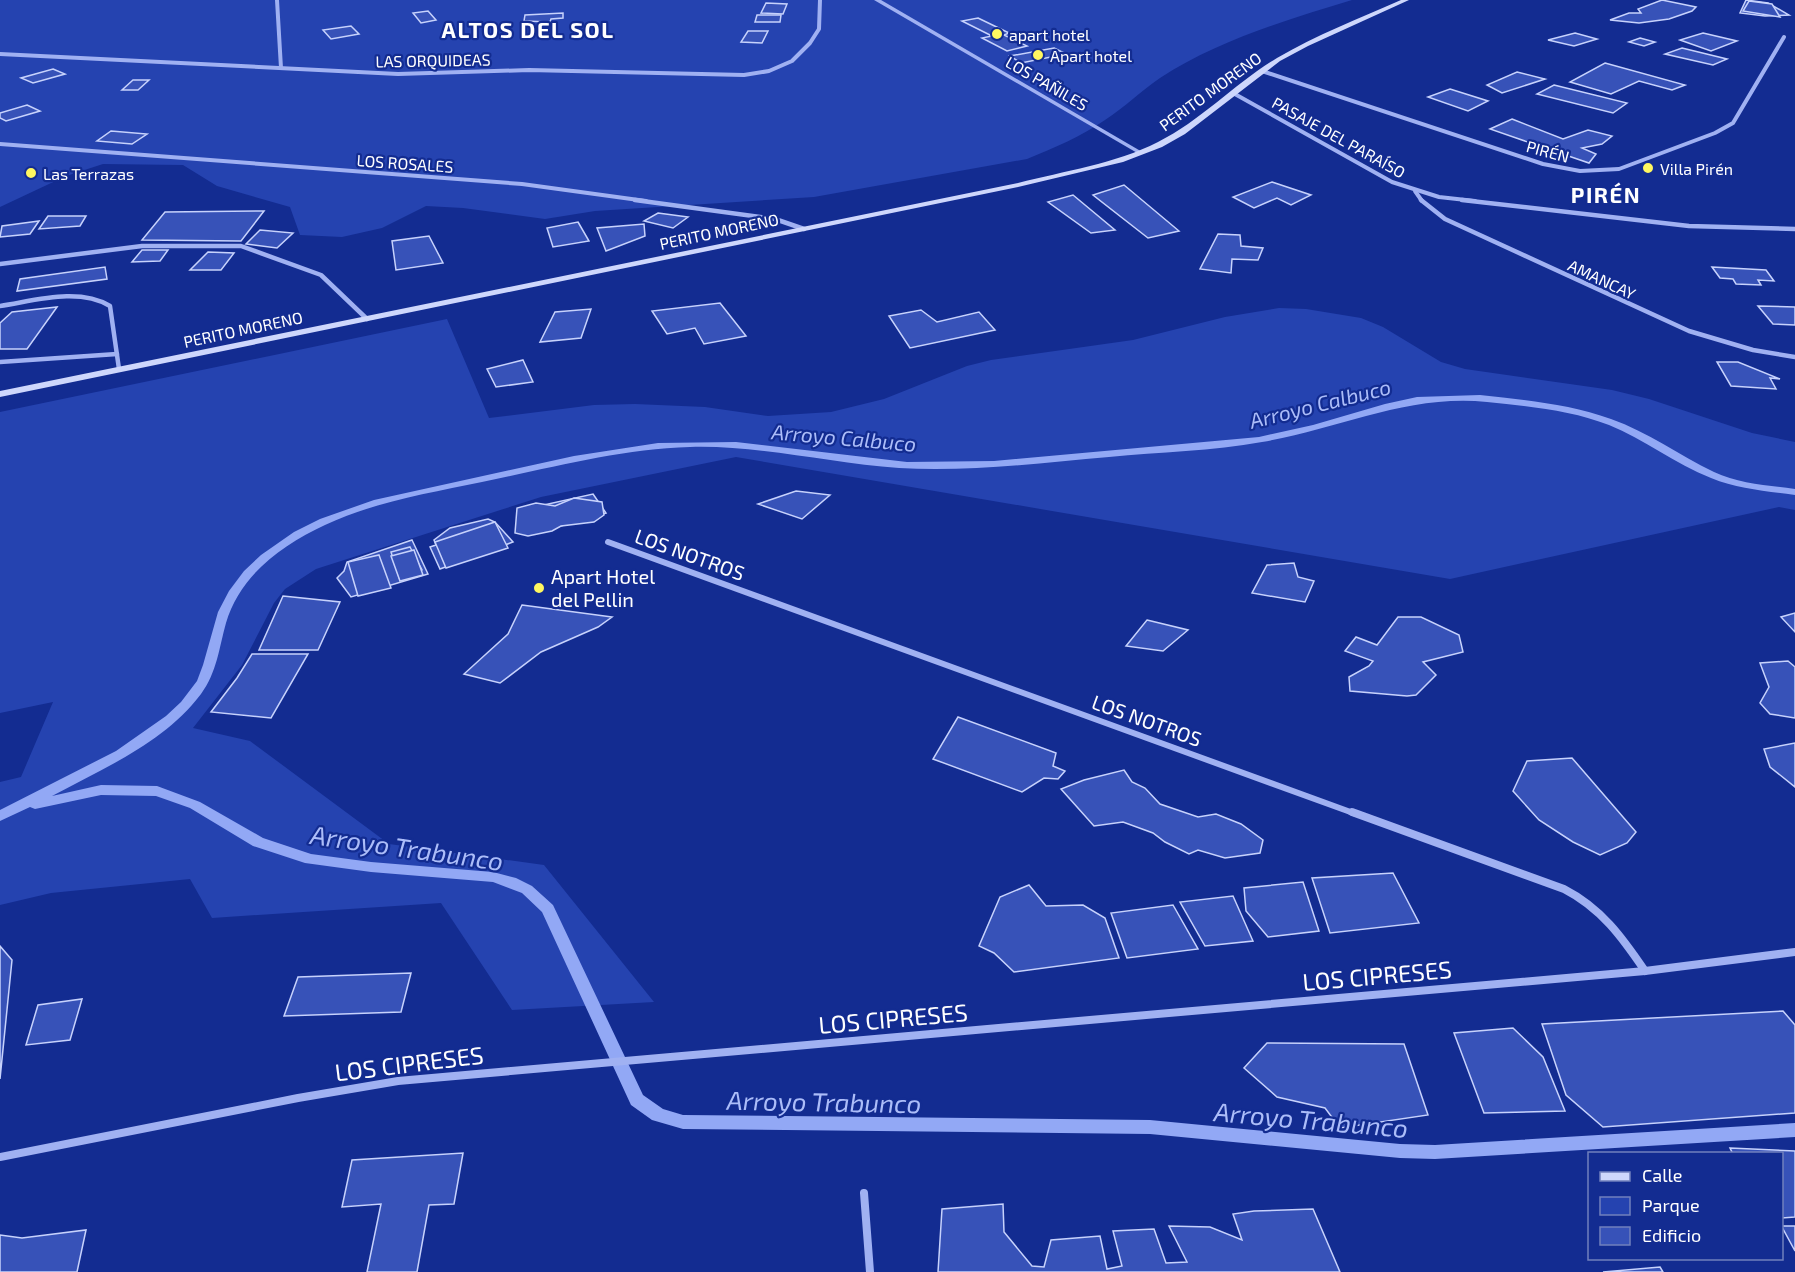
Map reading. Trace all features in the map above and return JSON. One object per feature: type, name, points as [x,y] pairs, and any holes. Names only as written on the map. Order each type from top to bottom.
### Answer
[{"type":"main road","name":"PERITO MORENO","points":[[0,394],[1048,179],[1141,153],[1176,136],[1262,70],[1306,45],[1406,0]]},
{"type":"street","points":[[277,0],[281,68]]},
{"type":"street","name":"LAS ORQUIDEAS","points":[[0,54],[405,74],[521,70],[757,74],[787,65],[810,43],[820,24],[820,0]]},
{"type":"street","name":"LOS PAÑILES","points":[[877,0],[1141,153]]},
{"type":"street","name":"PIRÉN","points":[[1262,70],[1542,164],[1580,171],[1608,171],[1715,133],[1733,123],[1784,38]]},
{"type":"street","name":"PASAJE DEL PARAÍSO","points":[[1233,93],[1392,182],[1415,191],[1466,202],[1655,223],[1721,228],[1795,229]]},
{"type":"street","name":"LOS ROSALES","points":[[0,144],[530,185],[775,219],[804,229]]},
{"type":"street","name":"AMANCAY","points":[[1415,191],[1424,204],[1445,219],[1671,323],[1730,344],[1795,357]]},
{"type":"street","points":[[0,264],[131,247],[241,246],[321,275],[367,318]]},
{"type":"street","points":[[0,306],[66,297],[102,300],[110,306],[119,369]]},
{"type":"street","points":[[0,362],[117,354]]},
{"type":"street","name":"LOS NOTROS","points":[[608,542],[1564,889],[1602,912],[1645,971]]},
{"type":"street","name":"LOS CIPRESES","points":[[0,1157],[365,1086],[573,1065],[1645,971],[1793,955]]},
{"type":"street","points":[[864,1193],[870,1272]]},
{"type":"green space","points":[[0,0],[1352,0],[1253,32],[1205,53],[1160,78],[1096,126],[1027,159],[814,197],[595,211],[545,219],[463,208],[426,206],[382,228],[342,237],[300,235],[290,207],[217,186],[183,165],[103,164],[66,176],[0,207]]},
{"type":"green space","points":[[1279,308],[1306,309],[1361,318],[1383,327],[1441,362],[1465,369],[1612,390],[1649,399],[1752,433],[1795,442],[1795,510],[1779,507],[1450,579],[736,457],[541,497],[316,569],[285,589],[274,603],[242,665],[193,728],[250,741],[389,844],[544,865],[654,1002],[512,1010],[441,903],[212,918],[190,879],[51,893],[0,905],[0,782],[21,777],[53,702],[0,713],[0,412],[447,319],[489,418],[594,405],[635,404],[705,407],[768,416],[831,412],[884,399],[967,366],[991,360],[1133,340],[1225,317]]},
{"type":"building","points":[[1662,0],[1696,7],[1692,11],[1669,19],[1639,23],[1610,20],[1629,13],[1641,13],[1638,9]]},
{"type":"building","points":[[1746,0],[1768,3],[1789,15],[1765,16],[1740,13]]},
{"type":"building","points":[[1749,1],[1772,4],[1780,17],[1743,11]]},
{"type":"building","points":[[766,3],[787,4],[783,14],[761,13]]},
{"type":"building","points":[[428,11],[436,20],[421,23],[413,13]]},
{"type":"building","points":[[563,13],[563,18],[551,19],[550,22],[524,21],[525,15]]},
{"type":"building","points":[[757,15],[781,15],[780,22],[755,22]]},
{"type":"building","name":"apart hotel","points":[[978,18],[1009,33],[1004,35],[1027,46],[1007,51],[982,38],[992,36],[962,21]]},
{"type":"building","points":[[351,26],[359,34],[331,39],[323,30]]},
{"type":"building","points":[[748,31],[768,31],[762,43],[741,42]]},
{"type":"building","points":[[1575,33],[1597,39],[1574,46],[1548,40]]},
{"type":"building","points":[[1703,33],[1737,41],[1711,51],[1680,40]]},
{"type":"building","points":[[1640,38],[1655,42],[1644,46],[1629,42]]},
{"type":"building","name":"Apart hotel","points":[[1054,48],[1066,54],[1021,63],[1010,56]]},
{"type":"building","points":[[1682,48],[1727,59],[1713,65],[1665,54]]},
{"type":"building","points":[[1605,63],[1685,85],[1672,90],[1639,81],[1611,94],[1570,82]]},
{"type":"building","points":[[53,69],[65,74],[33,83],[21,78]]},
{"type":"building","points":[[1517,72],[1545,79],[1502,93],[1487,85]]},
{"type":"building","points":[[133,80],[149,80],[138,90],[122,90]]},
{"type":"building","points":[[1554,85],[1627,103],[1613,113],[1537,94]]},
{"type":"building","points":[[1450,89],[1488,101],[1468,111],[1428,97]]},
{"type":"building","points":[[27,105],[40,111],[6,121],[0,118],[0,113]]},
{"type":"building","points":[[1512,119],[1563,139],[1588,130],[1612,136],[1602,144],[1582,148],[1596,154],[1589,163],[1490,129]]},
{"type":"building","points":[[111,131],[147,134],[132,144],[97,141]]},
{"type":"building","points":[[1272,182],[1311,195],[1291,205],[1277,198],[1254,208],[1233,197]]},
{"type":"building","points":[[1124,185],[1179,231],[1148,238],[1093,195]]},
{"type":"building","points":[[1073,195],[1115,230],[1091,233],[1048,202]]},
{"type":"building","points":[[264,211],[241,241],[142,240],[165,212]]},
{"type":"building","points":[[658,213],[688,217],[673,228],[644,221]]},
{"type":"building","points":[[48,216],[86,216],[80,226],[39,229]]},
{"type":"building","points":[[39,221],[30,234],[0,237],[2,226]]},
{"type":"building","points":[[578,222],[589,241],[553,247],[547,228]]},
{"type":"building","points":[[644,224],[645,236],[606,251],[597,228]]},
{"type":"building","points":[[260,230],[293,233],[277,248],[246,244]]},
{"type":"building","points":[[1218,234],[1240,235],[1241,246],[1263,248],[1258,260],[1232,259],[1231,273],[1200,269]]},
{"type":"building","points":[[429,236],[443,263],[396,270],[392,241]]},
{"type":"building","points":[[142,250],[168,250],[160,261],[132,262]]},
{"type":"building","points":[[208,252],[234,253],[221,270],[190,270]]},
{"type":"building","points":[[105,267],[107,279],[17,291],[20,279]]},
{"type":"building","points":[[1712,267],[1766,270],[1774,281],[1758,280],[1761,285],[1736,284],[1733,279],[1720,278]]},
{"type":"building","points":[[720,303],[746,336],[704,344],[695,328],[667,334],[652,311]]},
{"type":"building","points":[[1758,306],[1795,307],[1795,325],[1773,324]]},
{"type":"building","points":[[57,307],[27,349],[0,349],[0,323],[12,312]]},
{"type":"building","points":[[591,309],[581,338],[540,342],[555,312]]},
{"type":"building","points":[[921,310],[937,322],[979,312],[995,330],[910,348],[889,316]]},
{"type":"building","points":[[523,360],[533,382],[496,387],[487,369]]},
{"type":"building","points":[[1717,362],[1738,362],[1780,379],[1770,378],[1776,389],[1731,386]]},
{"type":"building","points":[[796,491],[830,495],[802,519],[758,504]]},
{"type":"building","points":[[593,494],[606,513],[529,535],[521,510]]},
{"type":"building","points":[[574,498],[602,502],[604,515],[594,522],[561,526],[552,531],[528,536],[515,533],[517,508],[536,503],[555,506]]},
{"type":"building","points":[[488,519],[495,522],[513,542],[440,569],[430,547],[436,545],[434,540],[450,528]]},
{"type":"building","points":[[495,522],[508,548],[446,568],[435,542]]},
{"type":"building","points":[[412,540],[428,574],[351,597],[337,578],[344,571],[347,562]]},
{"type":"building","points":[[410,547],[422,570],[400,580],[391,552]]},
{"type":"building","points":[[414,550],[423,575],[400,581],[391,556]]},
{"type":"building","points":[[379,555],[391,588],[358,596],[348,562]]},
{"type":"building","points":[[1294,563],[1298,577],[1314,581],[1305,602],[1252,593],[1267,565]]},
{"type":"building","points":[[283,596],[340,602],[318,650],[259,650]]},
{"type":"building","points":[[522,605],[612,617],[598,627],[541,652],[500,683],[464,674],[508,634]]},
{"type":"building","points":[[1795,613],[1795,632],[1781,617]]},
{"type":"building","points":[[1398,617],[1421,617],[1459,635],[1463,652],[1423,662],[1436,675],[1416,695],[1350,691],[1349,677],[1369,666],[1373,661],[1345,651],[1356,637],[1377,645]]},
{"type":"building","points":[[1147,620],[1188,630],[1163,651],[1126,646]]},
{"type":"building","points":[[252,654],[308,654],[271,718],[211,712],[237,678]]},
{"type":"building","points":[[1788,661],[1795,667],[1795,718],[1770,714],[1760,703],[1769,687],[1760,663]]},
{"type":"building","points":[[958,717],[1056,753],[1053,766],[1065,771],[1058,779],[1044,778],[1022,792],[933,759]]},
{"type":"building","points":[[1795,743],[1795,787],[1770,767],[1764,749]]},
{"type":"building","points":[[1572,758],[1636,832],[1627,843],[1600,855],[1573,842],[1539,820],[1513,791],[1527,761]]},
{"type":"building","points":[[1124,770],[1132,782],[1145,788],[1160,804],[1198,817],[1216,814],[1241,824],[1263,840],[1260,853],[1225,858],[1198,850],[1189,854],[1153,833],[1123,822],[1094,826],[1061,789],[1084,780]]},
{"type":"building","points":[[1393,873],[1419,923],[1330,933],[1312,878]]},
{"type":"building","points":[[1303,882],[1319,931],[1268,937],[1246,911],[1244,888]]},
{"type":"building","points":[[1029,885],[1046,906],[1083,905],[1105,918],[1119,958],[1014,972],[994,953],[979,946],[1000,897]]},
{"type":"building","points":[[1233,896],[1253,941],[1205,946],[1180,902]]},
{"type":"building","points":[[1173,905],[1198,949],[1127,958],[1111,913]]},
{"type":"building","points":[[0,946],[12,960],[0,1079]]},
{"type":"building","points":[[411,973],[401,1012],[284,1016],[298,977]]},
{"type":"building","points":[[82,999],[70,1040],[26,1045],[38,1005]]},
{"type":"building","points":[[1783,1011],[1795,1025],[1795,1113],[1603,1127],[1566,1095],[1542,1024]]},
{"type":"building","points":[[1513,1028],[1543,1057],[1565,1111],[1484,1113],[1454,1033]]},
{"type":"building","points":[[1267,1043],[1404,1044],[1428,1115],[1340,1128],[1325,1108],[1277,1097],[1244,1068]]},
{"type":"building","points":[[1730,1148],[1795,1151],[1795,1217],[1783,1218],[1783,1152],[1732,1152]]},
{"type":"building","points":[[463,1153],[454,1204],[429,1205],[417,1272],[367,1272],[381,1204],[342,1207],[352,1160]]},
{"type":"building","points":[[1003,1204],[1004,1232],[1032,1266],[1044,1267],[1051,1240],[1100,1236],[1107,1269],[1122,1266],[1113,1231],[1154,1229],[1166,1263],[1187,1262],[1169,1226],[1210,1227],[1242,1240],[1233,1214],[1313,1209],[1340,1272],[938,1272],[942,1209]]},
{"type":"building","points":[[1783,1226],[1795,1226],[1795,1251],[1783,1229]]},
{"type":"building","points":[[86,1230],[77,1272],[0,1272],[0,1235],[22,1238]]},
{"type":"building","points":[[1660,1267],[1663,1272],[1603,1272]]},
{"type":"waterway","name":"Arroyo Calbuco","points":[[0,816],[120,754],[171,719],[203,681],[210,665],[220,623],[234,591],[256,565],[298,534],[350,510],[378,502],[574,459],[630,449],[714,444],[759,447],[893,464],[936,466],[994,464],[1259,440],[1315,428],[1388,406],[1417,400],[1480,398],[1547,406],[1607,421],[1635,433],[1712,475],[1743,485],[1795,492]]},
{"type":"waterway","name":"Arroyo Trabunco","points":[[35,804],[101,790],[157,791],[195,805],[258,842],[310,859],[371,867],[483,875],[519,885],[535,895],[548,909],[637,1100],[658,1115],[683,1122],[1150,1127],[1400,1151],[1435,1152],[1795,1130]]},
{"type":"place","name":"apart hotel","points":[[997,34]]},
{"type":"place","name":"Apart hotel","points":[[1038,55]]},
{"type":"place","name":"Villa Pirén","points":[[1648,168]]},
{"type":"place","name":"Las Terrazas","points":[[31,173]]},
{"type":"place","name":"Apart Hotel del Pellin","points":[[539,588]]},
{"type":"district","name":"ALTOS DEL SOL","points":[[528,29]]},
{"type":"district","name":"PIRÉN","points":[[1606,194]]}]
